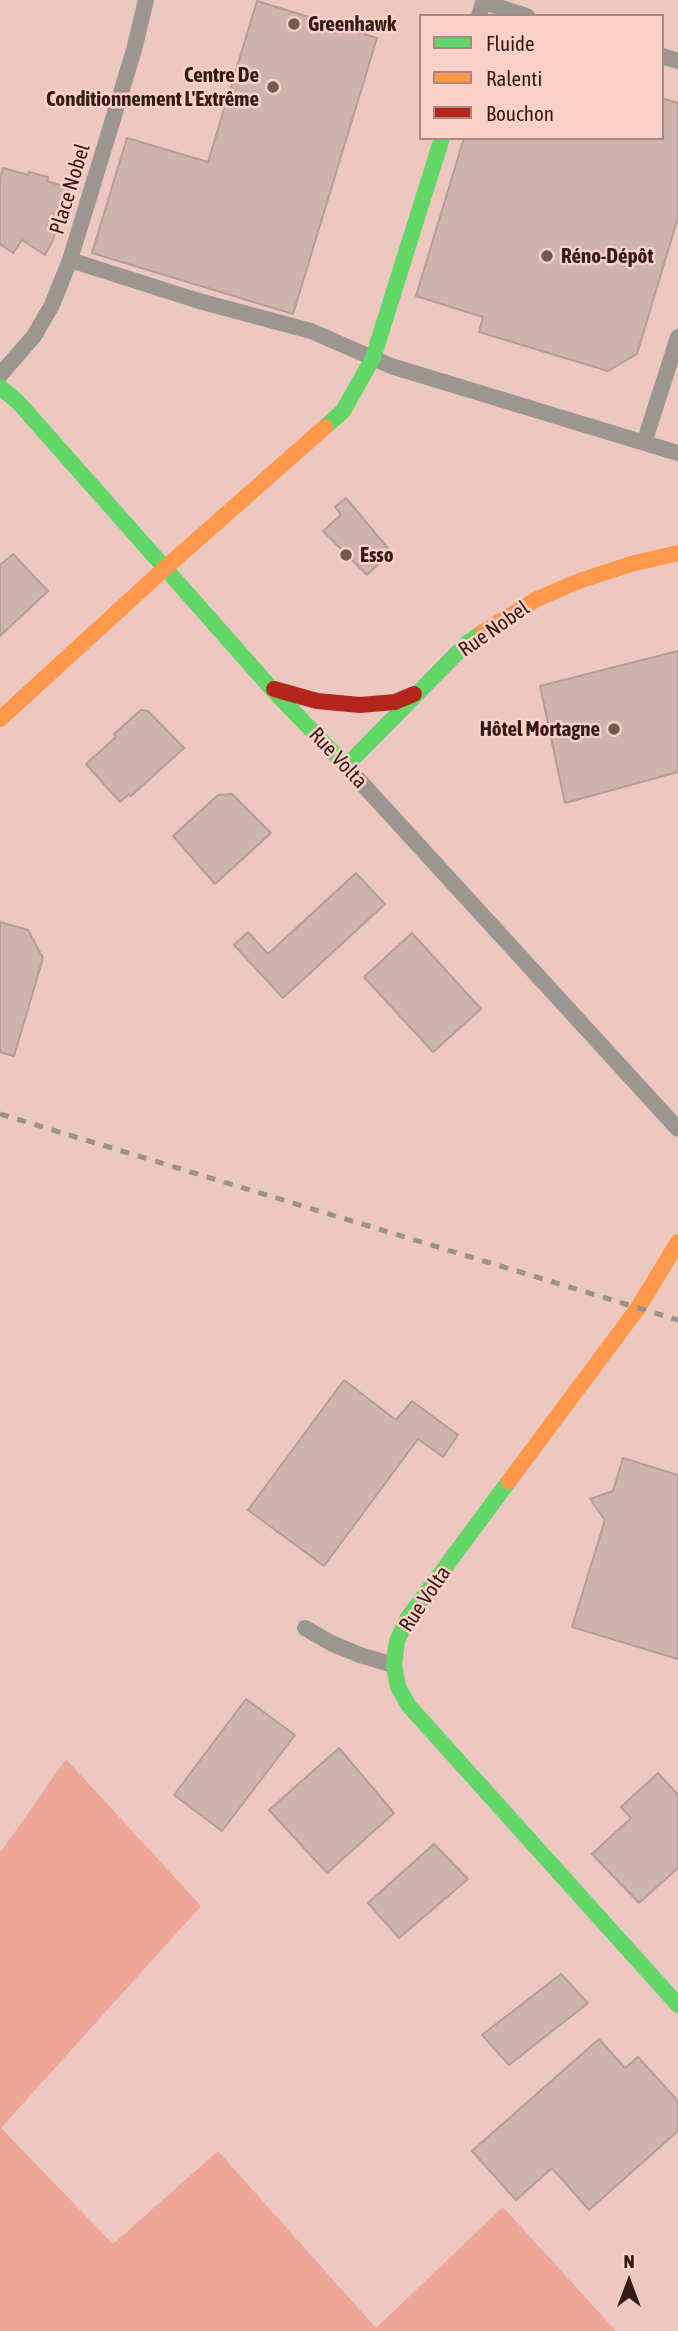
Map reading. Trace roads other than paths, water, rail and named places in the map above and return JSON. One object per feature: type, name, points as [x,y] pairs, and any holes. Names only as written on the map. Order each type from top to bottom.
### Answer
[{"type":"street","name":"Place Nobel","points":[[0,375],[34,337],[52,305],[70,260],[134,50],[146,0]]},
{"type":"street","points":[[480,14],[483,2],[521,14]]},
{"type":"street","points":[[0,719],[343,411],[373,358],[441,140]]},
{"type":"street","points":[[70,260],[199,301],[311,331],[391,366],[678,453]]},
{"type":"street","points":[[643,443],[675,366],[678,337]]},
{"type":"street","name":"Rue Volta","points":[[0,387],[18,402],[271,688],[346,766],[678,1129]]},
{"type":"street","name":"Rue Nobel","points":[[346,766],[467,643],[508,615],[579,581],[678,553]]},
{"type":"street","points":[[271,688],[317,701],[360,705],[395,702],[421,691]]},
{"type":"street","name":"Rue Volta","points":[[678,1242],[638,1308],[407,1619],[397,1641],[394,1665],[398,1687],[409,1706],[678,2005]]},
{"type":"street","points":[[305,1628],[331,1643],[394,1665]]},
{"type":"railway","points":[[0,1114],[678,1320]]},
{"type":"place","name":"Greenhawk","points":[[294,24]]},
{"type":"place","name":"Centre De Conditionnement L'Extrême","points":[[273,87]]},
{"type":"place","name":"Réno-Dépôt","points":[[547,256]]},
{"type":"place","name":"Esso","points":[[346,555]]},
{"type":"place","name":"Hôtel Mortagne","points":[[614,729]]}]
